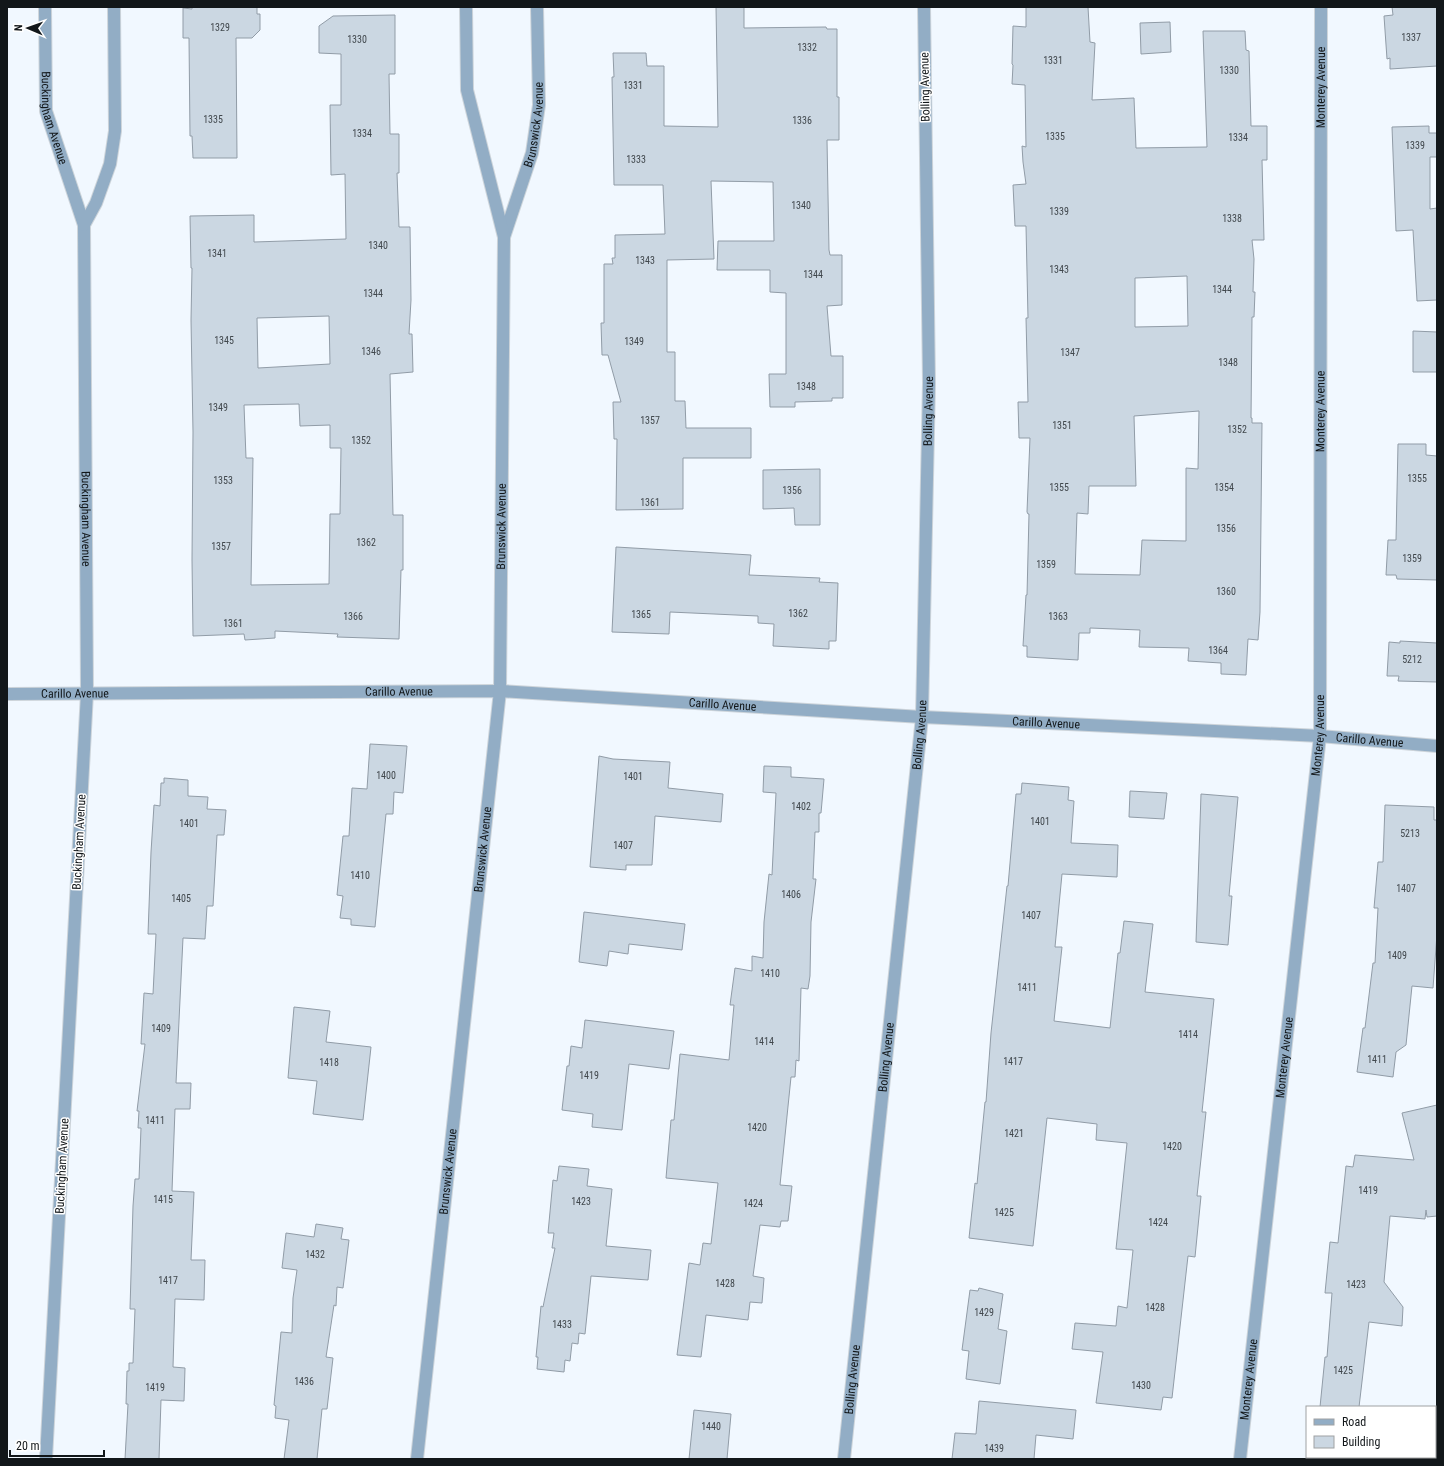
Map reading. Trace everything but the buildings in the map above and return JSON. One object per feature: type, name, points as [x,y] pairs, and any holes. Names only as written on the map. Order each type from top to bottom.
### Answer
[{"type":"street","name":"Buckingham Avenue","points":[[44,7],[46,111],[84,225],[87,692],[46,1459]]},
{"type":"street","name":"Buckingham Avenue","points":[[84,225],[96,203],[110,164],[115,131],[114,7]]},
{"type":"street","name":"Brunswick Avenue","points":[[416,1459],[500,692],[504,237],[467,90],[466,7]]},
{"type":"street","name":"Brunswick Avenue","points":[[504,237],[532,153],[539,105],[537,7]]},
{"type":"street","name":"Bolling Avenue","points":[[844,1459],[922,717],[929,383],[924,7]]},
{"type":"street","name":"Monterey Avenue","points":[[1240,1459],[1320,736],[1321,7]]},
{"type":"street","name":"Carillo Avenue","points":[[7,694],[87,692],[500,692],[922,717],[1320,736],[1437,746]]}]
